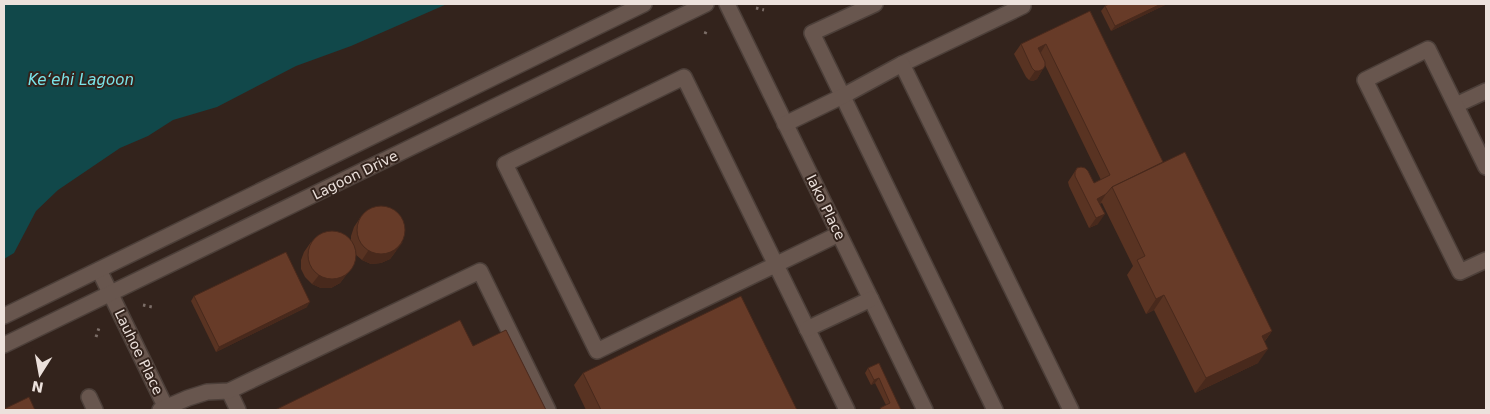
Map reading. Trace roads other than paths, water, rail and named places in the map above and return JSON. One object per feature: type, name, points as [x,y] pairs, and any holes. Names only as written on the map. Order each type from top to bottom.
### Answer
[{"type":"street","name":"Lagoon Drive","points":[[4,316],[644,4]]},
{"type":"street","name":"Lagoon Drive","points":[[4,346],[706,4]]},
{"type":"street","name":"Iako Place","points":[[727,4],[925,410]]},
{"type":"street","points":[[875,4],[812,33],[995,410]]},
{"type":"street","points":[[785,124],[843,96],[902,64],[1023,6],[1022,4]]},
{"type":"street","points":[[1486,167],[1428,49],[1365,80],[1460,272],[1486,260]]},
{"type":"street","points":[[902,64],[1071,410]]},
{"type":"street","points":[[839,234],[776,265],[596,351],[505,164],[684,77],[776,265],[807,329],[847,410]]},
{"type":"street","points":[[1456,105],[1486,90]]},
{"type":"street","name":"Lauhoe Place","points":[[99,270],[164,409]]},
{"type":"street","points":[[164,409],[207,392],[229,391],[480,271],[548,410]]},
{"type":"street","points":[[807,329],[871,298]]},
{"type":"street","points":[[229,391],[238,410]]},
{"type":"water","name":"Keʻehi Lagoon","points":[[4,4],[447,4],[351,46],[296,66],[217,107],[173,120],[148,136],[120,148],[58,190],[36,211],[14,253],[4,259]]}]
